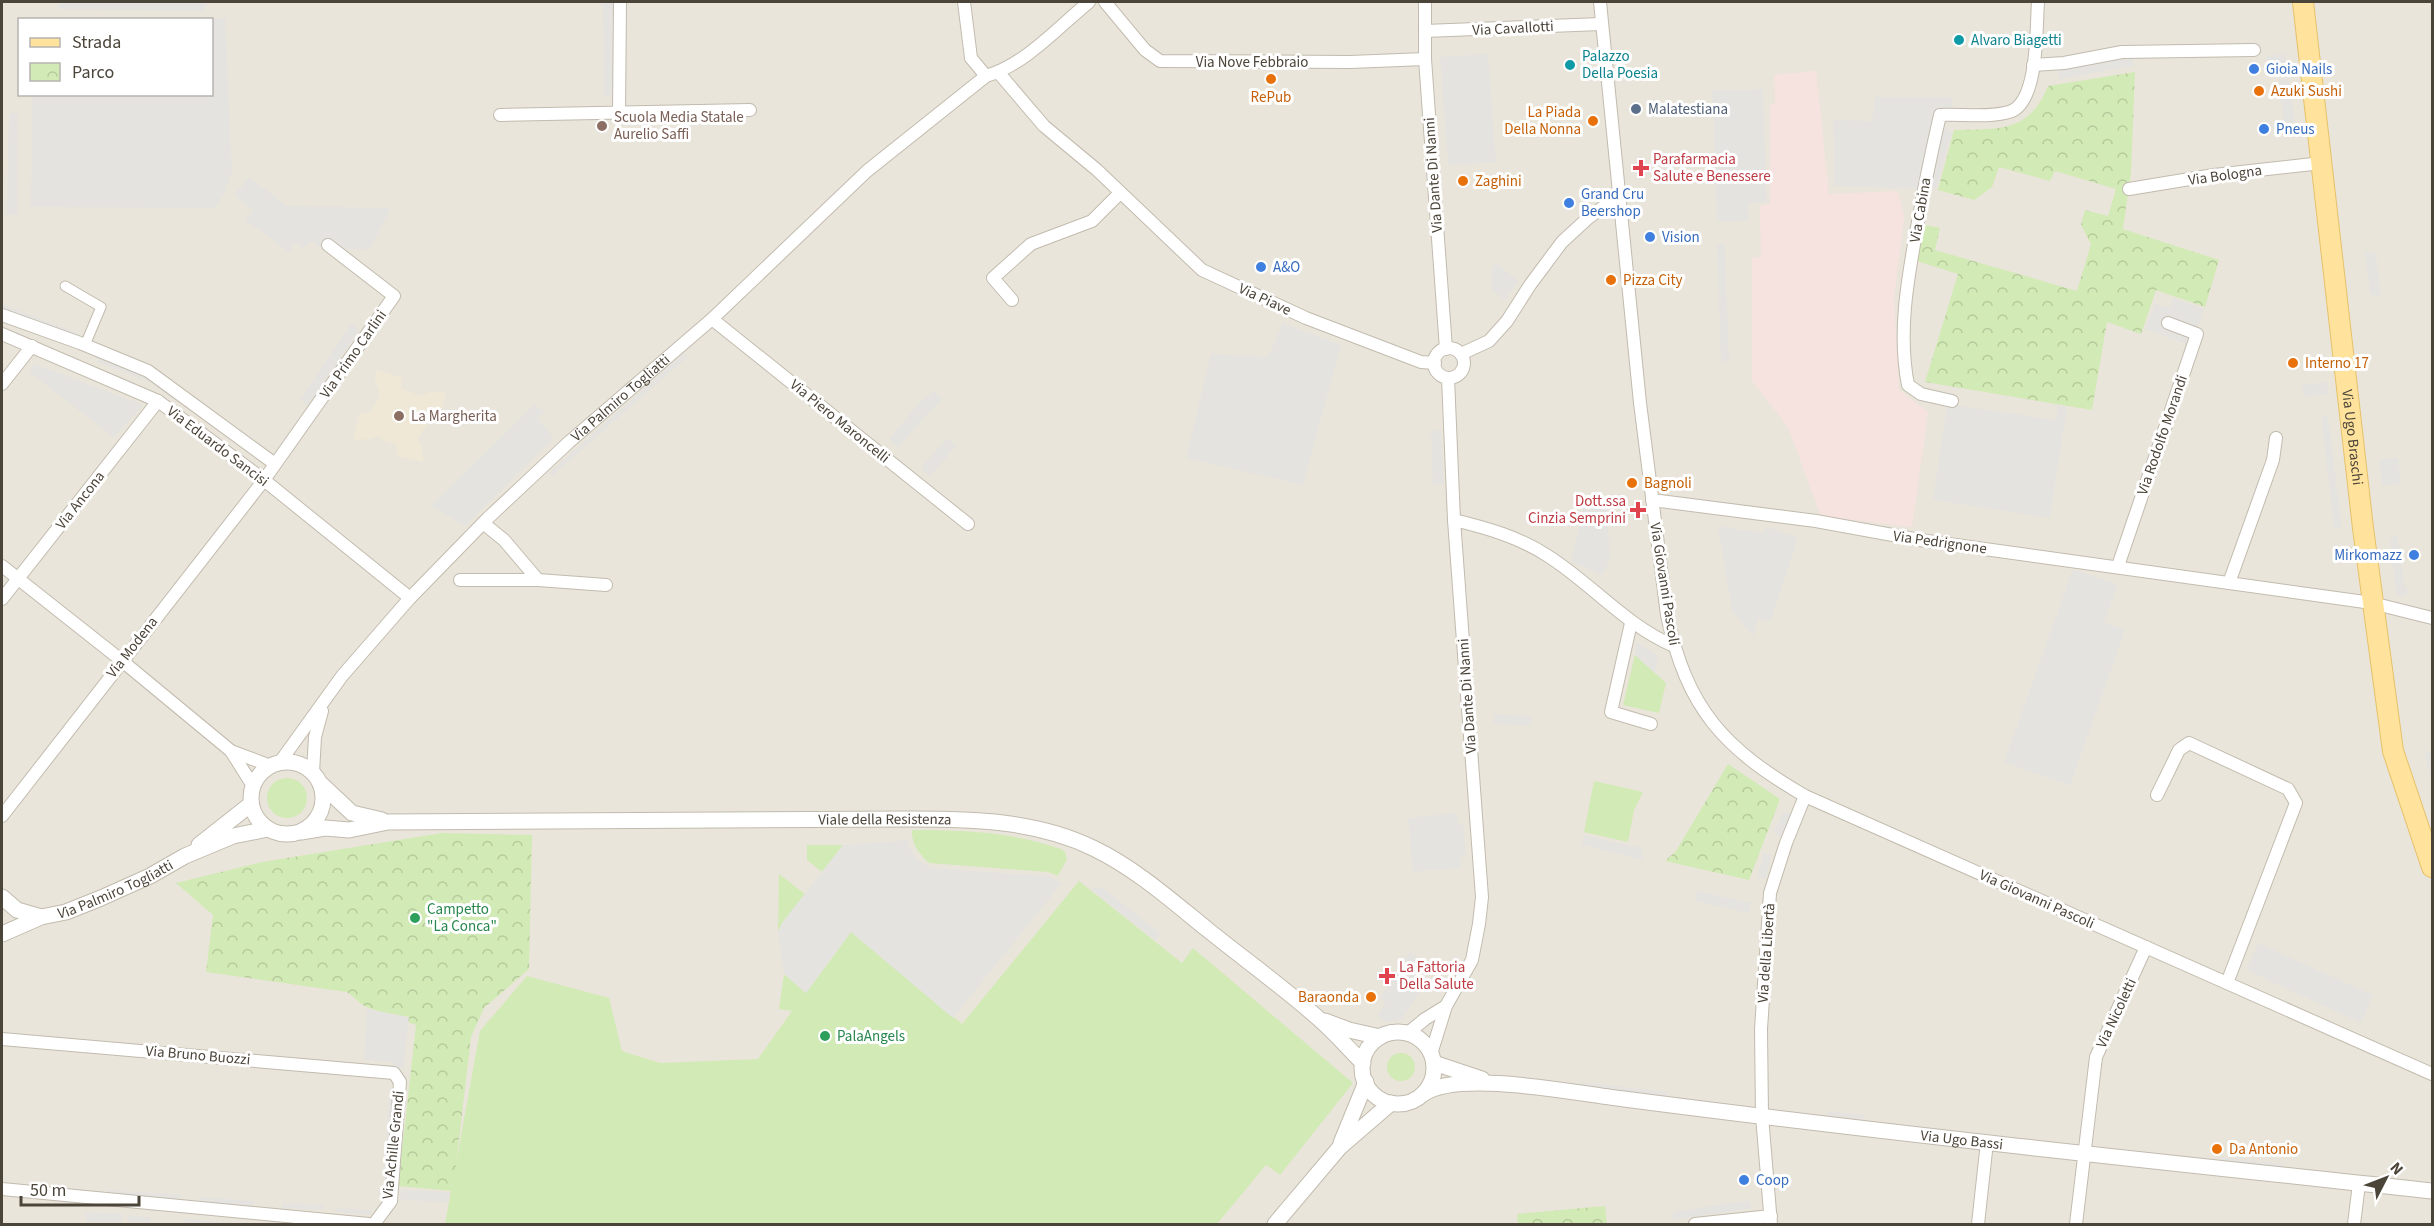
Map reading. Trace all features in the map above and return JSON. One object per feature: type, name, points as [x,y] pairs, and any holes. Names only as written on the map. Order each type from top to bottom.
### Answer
[{"type":"main road","name":"Via Ugo Braschi","points":[[2303,2],[2372,603],[2393,751],[2433,867]]},
{"type":"street","points":[[619,112],[620,2]]},
{"type":"street","name":"Via Piave","points":[[964,2],[971,58],[992,74],[1044,126],[1202,270],[1306,318],[1421,362],[1435,363]]},
{"type":"street","name":"Via Palmiro Togliatti","points":[[275,764],[324,704],[342,676],[410,598],[483,523],[569,442],[712,319],[867,171],[992,74],[1020,60],[1089,2]]},
{"type":"street","name":"Via Nove Febbraio","points":[[1105,2],[1145,50],[1160,61],[1350,62],[1425,59]]},
{"type":"street","name":"Via Dante Di Nanni","points":[[1425,2],[1425,59],[1446,349]]},
{"type":"street","name":"Via Giovanni Pascoli","points":[[1600,2],[1618,196],[1667,615],[1674,646],[1689,687],[1718,731],[1773,777],[1805,796],[2433,1074]]},
{"type":"street","name":"Via Cabina","points":[[1952,401],[1922,394],[1908,385],[1904,362],[1905,294],[1940,115],[2012,112],[2022,104],[2028,94],[2033,64],[2038,2]]},
{"type":"street","name":"Via Cavallotti","points":[[1425,31],[1601,24]]},
{"type":"street","points":[[2033,64],[2064,63],[2122,52],[2254,50]]},
{"type":"street","points":[[500,115],[750,110]]},
{"type":"street","name":"Via Bologna","points":[[2129,189],[2214,175],[2322,163]]},
{"type":"street","points":[[1012,300],[993,278],[1005,265],[1031,244],[1092,221],[1120,193]]},
{"type":"street","points":[[1461,354],[1489,341],[1507,321],[1562,242],[1618,196]]},
{"type":"street","name":"Via Primo Carlini","points":[[264,480],[394,296],[328,245]]},
{"type":"street","points":[[65,286],[101,307],[83,367]]},
{"type":"street","points":[[2,315],[88,346],[148,371],[275,464]]},
{"type":"street","name":"Via Piero Maroncelli","points":[[712,319],[968,524]]},
{"type":"street","name":"Via Rodolfo Morandi","points":[[2118,566],[2197,334],[2168,323]]},
{"type":"street","name":"Via Eduardo Sancisi","points":[[2,334],[158,401],[264,480],[410,598]]},
{"type":"street","points":[[2,384],[32,346]]},
{"type":"street","points":[[1446,349],[1453,349],[1461,354],[1464,362],[1462,371],[1456,377],[1448,378],[1437,371],[1435,363],[1438,354],[1446,349]]},
{"type":"street","name":"Via Dante Di Nanni","points":[[1433,1058],[1446,1006],[1472,960],[1482,897],[1454,520],[1448,378]]},
{"type":"street","name":"Via Ancona","points":[[2,599],[158,401]]},
{"type":"street","points":[[2229,583],[2272,460],[2276,438]]},
{"type":"street","name":"Via Modena","points":[[2,816],[121,660],[264,480]]},
{"type":"street","name":"Via Pedrignone","points":[[1652,500],[1816,521],[1920,540],[2372,603],[2433,618]]},
{"type":"street","points":[[1454,520],[1498,531],[1547,555],[1631,623],[1650,636],[1674,646]]},
{"type":"street","points":[[483,523],[504,540],[538,580]]},
{"type":"street","points":[[2,566],[231,751],[253,786]]},
{"type":"street","points":[[460,580],[538,580],[606,585]]},
{"type":"street","points":[[1631,623],[1611,712],[1651,723]]},
{"type":"street","points":[[301,832],[311,826],[322,806],[323,794],[317,778],[315,737],[324,704]]},
{"type":"street","points":[[2157,795],[2179,750],[2188,743],[2289,789],[2295,799],[2296,803],[2227,983]]},
{"type":"street","points":[[231,751],[275,764]]},
{"type":"street","name":"Viale della Resistenza","points":[[275,764],[292,762],[304,766],[352,813],[388,822]]},
{"type":"street","points":[[268,829],[254,814],[251,804],[253,786],[257,778],[275,764]]},
{"type":"street","name":"Via della Libertà","points":[[1771,1220],[1762,1116],[1761,1029],[1770,893],[1786,843],[1805,796]]},
{"type":"street","name":"Via Palmiro Togliatti","points":[[185,856],[251,804]]},
{"type":"street","name":"Viale della Resistenza","points":[[268,829],[279,834],[290,835],[325,828],[349,830],[388,822],[957,819],[1043,830],[1092,847],[1119,862],[1172,901],[1319,1019],[1363,1063]]},
{"type":"street","name":"Via Palmiro Togliatti","points":[[2,934],[41,917],[66,912],[101,898],[150,876],[185,856],[233,836],[268,829]]},
{"type":"street","name":"Via Palmiro Togliatti","points":[[2,898],[17,910],[41,917]]},
{"type":"street","name":"Via Palmiro Togliatti","points":[[2,898],[2,914]]},
{"type":"street","name":"Via Nicoletti","points":[[2076,1224],[2096,1057],[2146,947]]},
{"type":"street","name":"Via Dante Di Nanni","points":[[1408,1033],[1446,1006]]},
{"type":"street","name":"Viale della Resistenza","points":[[1319,1019],[1349,1030],[1380,1037]]},
{"type":"street","points":[[1275,1224],[1340,1147],[1391,1103],[1414,1100],[1423,1094],[1434,1074],[1433,1058],[1419,1038],[1408,1033],[1389,1033],[1380,1037],[1371,1044],[1363,1063],[1366,1082],[1372,1092],[1391,1103]]},
{"type":"street","name":"Via Bruno Buozzi","points":[[2,1039],[394,1073]]},
{"type":"street","name":"Via Ugo Bassi","points":[[1433,1058],[1494,1083]]},
{"type":"street","name":"Via Achille Grandi","points":[[374,1222],[391,1201],[400,1082],[394,1073]]},
{"type":"street","points":[[1340,1147],[1366,1082]]},
{"type":"street","name":"Via Ugo Bassi","points":[[1423,1094],[1434,1087],[1494,1083],[1987,1142],[2433,1191]]},
{"type":"street","points":[[1978,1224],[1987,1142]]},
{"type":"street","points":[[2354,1224],[2359,1184]]},
{"type":"street","points":[[2,1189],[249,1219],[374,1222]]},
{"type":"street","points":[[1695,1224],[1771,1220]]},
{"type":"shaded area","points":[[2,2],[2432,2],[2432,1224],[2,1224]]},
{"type":"shaded area","points":[[60,2],[205,2],[205,11],[58,9]]},
{"type":"shaded area","points":[[603,2],[613,2],[616,92],[604,98]]},
{"type":"shaded area","points":[[213,18],[225,18],[232,171],[224,194],[215,208],[31,207],[32,96],[213,96]]},
{"type":"shaded area","points":[[1488,54],[1496,162],[1448,165],[1440,57]]},
{"type":"shaded area","points":[[2285,54],[2287,64],[2268,67],[2267,56]]},
{"type":"shaded area","points":[[2119,58],[2133,58],[2134,66],[2059,79],[2059,69]]},
{"type":"shaded area","points":[[1816,71],[1829,194],[1898,191],[1904,217],[1894,298],[1899,390],[1928,412],[1912,527],[1821,516],[1788,427],[1752,381],[1752,258],[1761,257],[1760,206],[1770,204],[1770,104],[1775,104],[1774,75]]},
{"type":"shaded area","points":[[2289,78],[2295,123],[2284,124],[2279,79]]},
{"type":"shaded area","points":[[1763,89],[1767,202],[1748,203],[1749,221],[1717,222],[1712,90]]},
{"type":"shaded area","points":[[1875,97],[1952,97],[1953,107],[1944,128],[1952,133],[1936,189],[1834,186],[1833,120],[1872,121]]},
{"type":"shaded area","points":[[9,113],[17,113],[17,216],[7,214]]},
{"type":"shaded area","points":[[249,177],[287,206],[391,208],[370,249],[344,249],[332,240],[324,251],[312,241],[302,249],[296,243],[289,252],[245,220],[253,210],[234,195]]},
{"type":"shaded area","points":[[1717,244],[1725,244],[1729,359],[1721,363]]},
{"type":"shaded area","points":[[2365,250],[2376,254],[2381,297],[2370,294]]},
{"type":"shaded area","points":[[1497,264],[1519,281],[1505,300],[1492,290],[1492,267]]},
{"type":"shaded area","points":[[2173,298],[2204,309],[2191,346],[2145,329],[2155,303],[2169,308]]},
{"type":"shaded area","points":[[2,304],[80,334],[78,339],[2,309]]},
{"type":"shaded area","points":[[1283,323],[1341,345],[1303,485],[1186,458],[1211,354],[1268,357]]},
{"type":"shaded area","points":[[351,324],[359,330],[308,405],[300,400]]},
{"type":"shaded area","points":[[98,351],[181,394],[176,401],[154,384],[98,362]]},
{"type":"shaded area","points":[[684,353],[687,357],[552,476],[549,473]]},
{"type":"shaded area","points":[[35,364],[143,405],[114,437],[29,372]]},
{"type":"shaded area","name":"La Margherita","points":[[376,370],[402,378],[401,388],[420,396],[430,392],[446,392],[438,419],[431,418],[418,438],[422,448],[423,462],[398,456],[396,444],[385,441],[378,435],[372,439],[353,440],[360,413],[371,412],[380,395],[375,381]]},
{"type":"shaded area","points":[[2327,382],[2328,394],[2304,397],[2302,385]]},
{"type":"shaded area","points":[[934,391],[942,400],[898,448],[889,439],[920,402]]},
{"type":"shaded area","points":[[535,404],[544,413],[537,418],[554,438],[465,526],[431,506]]},
{"type":"shaded area","points":[[1947,404],[2056,420],[2058,405],[2067,407],[2050,518],[1933,500]]},
{"type":"shaded area","points":[[2328,415],[2342,527],[2334,528],[2321,416]]},
{"type":"shaded area","points":[[1441,430],[1444,484],[1433,485],[1431,431]]},
{"type":"shaded area","points":[[947,438],[956,446],[930,476],[921,468]]},
{"type":"shaded area","points":[[2398,457],[2401,483],[2382,486],[2379,460]]},
{"type":"shaded area","points":[[1585,498],[1606,498],[1610,557],[1603,575],[1571,562]]},
{"type":"shaded area","points":[[1718,526],[1763,533],[1767,527],[1798,538],[1770,622],[1759,618],[1753,636],[1732,611]]},
{"type":"shaded area","points":[[2397,533],[2404,583],[2409,592],[2402,597],[2396,594],[2390,541]]},
{"type":"shaded area","points":[[2073,569],[2118,585],[2104,622],[2125,630],[2070,786],[2004,762]]},
{"type":"shaded area","points":[[1637,642],[1658,656],[1655,673],[1635,655]]},
{"type":"shaded area","points":[[1494,714],[1531,716],[1531,726],[1493,724]]},
{"type":"shaded area","points":[[2424,750],[2432,753],[2432,785]]},
{"type":"shaded area","points":[[1783,812],[1792,814],[1781,837],[1773,833]]},
{"type":"shaded area","points":[[1457,813],[1458,824],[1463,824],[1466,857],[1460,858],[1461,868],[1413,872],[1408,818]]},
{"type":"shaded area","points":[[1584,835],[1642,848],[1642,860],[1582,845]]},
{"type":"shaded area","points":[[908,840],[909,847],[916,858],[930,868],[1048,876],[1062,883],[953,1018],[851,932],[806,993],[784,974],[778,932],[782,923],[843,845]]},
{"type":"shaded area","points":[[1763,853],[1772,855],[1766,879],[1757,877]]},
{"type":"shaded area","points":[[1102,887],[1160,933],[1155,940],[1090,889]]},
{"type":"shaded area","points":[[1697,891],[1752,903],[1749,913],[1695,901]]},
{"type":"shaded area","points":[[2258,943],[2373,995],[2361,1023],[2246,970]]},
{"type":"shaded area","points":[[1410,952],[1417,958],[1424,985],[1402,1019],[1385,1022],[1377,1016],[1386,1002],[1380,998]]},
{"type":"shaded area","points":[[367,1009],[409,1017],[403,1069],[393,1067],[394,1062],[364,1060]]},
{"type":"shaded area","points":[[1579,1082],[1667,1092],[1667,1096],[1579,1087]]},
{"type":"shaded area","points":[[390,1088],[394,1089],[386,1200],[382,1200]]},
{"type":"shaded area","points":[[1827,1111],[1864,1115],[1863,1120],[1827,1116]]},
{"type":"shaded area","points":[[2221,1157],[2283,1164],[2283,1168],[2220,1162]]},
{"type":"shaded area","points":[[107,1190],[181,1195],[181,1200],[107,1195]]},
{"type":"shaded area","points":[[401,1190],[450,1192],[449,1202],[400,1200]]},
{"type":"shaded area","points":[[200,1197],[253,1201],[253,1206],[200,1202]]},
{"type":"shaded area","points":[[1750,1200],[1752,1208],[1674,1220],[1673,1212]]},
{"type":"shaded area","points":[[282,1203],[323,1205],[323,1210],[282,1208]]},
{"type":"shaded area","points":[[336,1208],[372,1210],[372,1215],[335,1212]]},
{"type":"shaded area","points":[[86,1212],[123,1214],[122,1224],[86,1222]]},
{"type":"shaded area","points":[[128,1215],[151,1217],[150,1224],[128,1224]]},
{"type":"shaded area","points":[[184,1219],[236,1223],[236,1224],[184,1224]]},
{"type":"green space","points":[[2135,72],[2131,173],[2123,229],[2219,260],[2205,307],[2156,290],[2141,334],[2107,322],[2092,410],[1925,382],[1958,274],[1917,261],[1925,225],[1940,228],[1935,250],[2077,291],[2091,244],[2081,225],[2085,210],[2108,216],[2116,189],[2055,171],[2050,181],[1999,167],[1992,187],[1974,200],[1938,190],[1954,130],[1999,128],[2022,120],[2032,113],[2048,86]]},
{"type":"green space","points":[[1635,655],[1666,683],[1659,713],[1623,705]]},
{"type":"green space","points":[[1728,764],[1780,799],[1749,880],[1665,861],[1676,851]]},
{"type":"green space","points":[[287,778],[301,784],[307,798],[301,812],[287,818],[273,812],[267,798],[273,784]]},
{"type":"green space","points":[[1594,781],[1643,792],[1634,810],[1628,842],[1584,832]]},
{"type":"green space","points":[[912,830],[969,832],[1025,839],[1061,849],[1065,852],[1067,859],[1058,876],[1048,872],[929,863],[916,848]]},
{"type":"green space","points":[[442,833],[532,835],[529,969],[484,1008],[471,1037],[453,1191],[398,1186],[416,1025],[364,1006],[347,992],[206,972],[213,915],[176,883],[262,862]]},
{"type":"green space","points":[[807,845],[843,845],[822,872],[807,860]]},
{"type":"green space","points":[[779,874],[805,894],[782,923],[778,932]]},
{"type":"green space","points":[[1079,881],[1182,963],[1193,948],[1353,1083],[1280,1175],[1266,1165],[1217,1224],[445,1224],[480,1031],[527,976],[609,998],[622,1051],[660,1063],[758,1059],[792,1011],[779,1009],[784,974],[806,993],[851,931],[962,1024]]},
{"type":"green space","points":[[1401,1053],[1411,1057],[1415,1067],[1411,1077],[1401,1081],[1391,1077],[1387,1067],[1391,1057]]},
{"type":"green space","points":[[1605,1206],[1607,1224],[1518,1224],[1517,1214]]},
{"type":"place","name":"Alvaro Biagetti","points":[[1959,40]]},
{"type":"place","name":"Palazzo Della Poesia","points":[[1570,65]]},
{"type":"place","name":"Gioia Nails","points":[[2254,69]]},
{"type":"place","name":"RePub","points":[[1271,79]]},
{"type":"place","name":"Azuki Sushi","points":[[2259,91]]},
{"type":"place","name":"Malatestiana","points":[[1636,109]]},
{"type":"place","name":"La Piada Della Nonna","points":[[1593,121]]},
{"type":"place","name":"Scuola Media Statale Aurelio Saffi","points":[[602,126]]},
{"type":"place","name":"Pneus","points":[[2264,129]]},
{"type":"place","name":"Parafarmacia Salute e Benessere","points":[[1641,168]]},
{"type":"place","name":"Zaghini","points":[[1463,181]]},
{"type":"place","name":"Grand Cru Beershop","points":[[1569,203]]},
{"type":"place","name":"Vision","points":[[1650,237]]},
{"type":"place","name":"A&O","points":[[1261,267]]},
{"type":"place","name":"Pizza City","points":[[1611,280]]},
{"type":"place","name":"Interno 17","points":[[2293,363]]},
{"type":"place","name":"La Margherita","points":[[399,416]]},
{"type":"place","name":"Bagnoli","points":[[1632,483]]},
{"type":"place","name":"Dott.ssa Cinzia Semprini","points":[[1638,510]]},
{"type":"place","name":"Mirkomazz","points":[[2414,555]]},
{"type":"place","name":"Campetto \"La Conca\"","points":[[415,918]]},
{"type":"place","name":"La Fattoria Della Salute","points":[[1387,976]]},
{"type":"place","name":"Baraonda","points":[[1371,997]]},
{"type":"place","name":"PalaAngels","points":[[825,1036]]},
{"type":"place","name":"Da Antonio","points":[[2217,1149]]},
{"type":"place","name":"Coop","points":[[1744,1180]]}]
